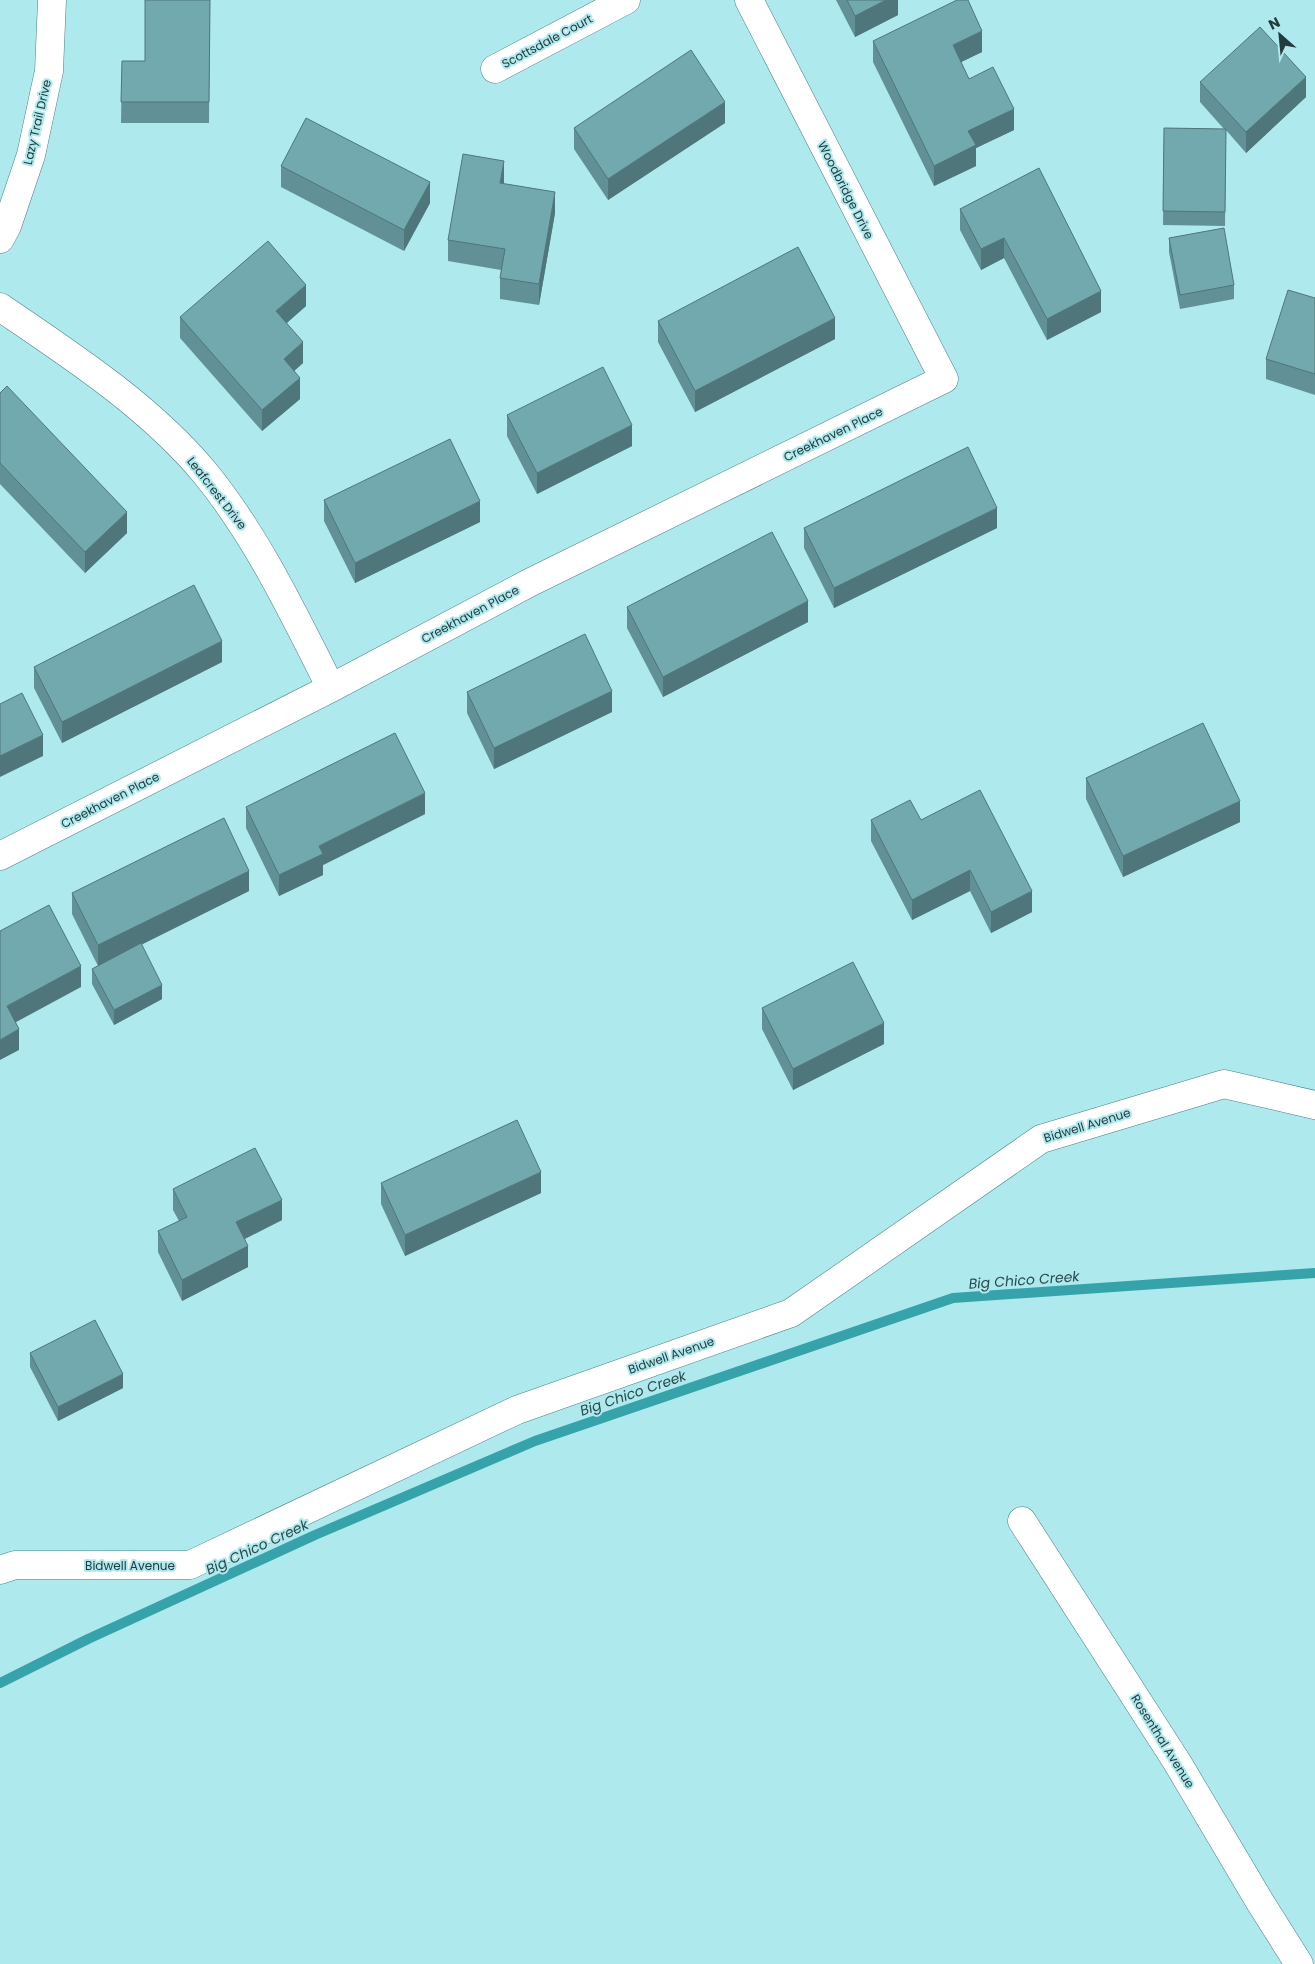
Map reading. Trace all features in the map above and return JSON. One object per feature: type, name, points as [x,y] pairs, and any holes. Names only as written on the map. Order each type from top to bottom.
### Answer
[{"type":"street","name":"Lazy Trail Drive","points":[[0,239],[7,226],[31,155],[49,71],[52,0]]},
{"type":"street","name":"Scottsdale Court","points":[[495,69],[626,0]]},
{"type":"street","name":"Woodbridge Drive","points":[[750,0],[944,379]]},
{"type":"street","name":"Leafcrest Drive","points":[[0,307],[126,398],[160,426],[205,473],[249,533],[332,688]]},
{"type":"street","name":"Creekhaven Place","points":[[0,856],[332,688],[531,582],[944,379]]},
{"type":"street","name":"Bidwell Avenue","points":[[0,1570],[15,1564],[190,1565],[517,1410],[791,1312],[1041,1139],[1224,1084],[1315,1105]]},
{"type":"street","name":"Rosenthal Avenue","points":[[1022,1521],[1177,1762],[1260,1902],[1300,1964]]},
{"type":"building","points":[[145,0],[210,0],[209,102],[121,102],[122,61],[145,61]]},
{"type":"building","points":[[847,0],[886,0],[855,16]]},
{"type":"building","points":[[957,0],[968,0],[982,31],[953,45],[969,79],[993,67],[1014,109],[968,131],[976,145],[934,166],[873,41]]},
{"type":"building","points":[[1260,27],[1306,77],[1246,132],[1200,82]]},
{"type":"building","points":[[691,50],[725,102],[608,179],[574,128]]},
{"type":"building","points":[[306,118],[430,182],[404,230],[281,166]]},
{"type":"building","points":[[1164,128],[1226,129],[1225,212],[1163,211]]},
{"type":"building","points":[[463,154],[504,161],[500,183],[555,192],[539,284],[500,278],[505,249],[448,240]]},
{"type":"building","points":[[1039,168],[1101,291],[1047,319],[1004,238],[981,249],[960,209]]},
{"type":"building","points":[[1224,228],[1234,285],[1180,295],[1169,238]]},
{"type":"building","points":[[268,241],[306,285],[276,311],[303,342],[284,359],[300,378],[262,410],[180,317]]},
{"type":"building","points":[[798,247],[835,318],[695,391],[658,321]]},
{"type":"building","points":[[1288,290],[1315,298],[1315,374],[1266,359]]},
{"type":"building","points":[[603,367],[632,425],[537,473],[507,415]]},
{"type":"building","points":[[7,386],[127,512],[85,552],[0,463],[0,393]]},
{"type":"building","points":[[450,439],[480,501],[355,563],[324,500]]},
{"type":"building","points":[[968,447],[997,508],[834,588],[804,528]]},
{"type":"building","points":[[772,532],[808,601],[663,677],[627,607]]},
{"type":"building","points":[[194,585],[222,641],[62,722],[34,667]]},
{"type":"building","points":[[585,634],[612,691],[494,748],[467,692]]},
{"type":"building","points":[[22,693],[43,735],[0,756],[0,704]]},
{"type":"building","points":[[1203,723],[1240,801],[1123,856],[1086,778]]},
{"type":"building","points":[[395,733],[425,793],[319,846],[323,854],[279,875],[246,807]]},
{"type":"building","points":[[980,790],[1032,891],[991,912],[970,870],[912,900],[871,820],[910,800],[921,820]]},
{"type":"building","points":[[224,818],[249,871],[98,945],[72,893]]},
{"type":"building","points":[[49,905],[81,966],[7,1006],[19,1029],[0,1040],[0,931]]},
{"type":"building","points":[[141,943],[162,985],[114,1010],[92,969]]},
{"type":"building","points":[[853,962],[884,1023],[793,1069],[762,1008]]},
{"type":"building","points":[[517,1120],[541,1172],[405,1235],[381,1183]]},
{"type":"building","points":[[255,1148],[282,1200],[236,1222],[248,1246],[182,1280],[158,1231],[187,1217],[173,1189]]},
{"type":"building","points":[[95,1320],[123,1374],[58,1407],[30,1353]]},
{"type":"waterway","name":"Big Chico Creek","points":[[0,1683],[88,1639],[315,1535],[535,1441],[953,1298],[1315,1273]]}]
